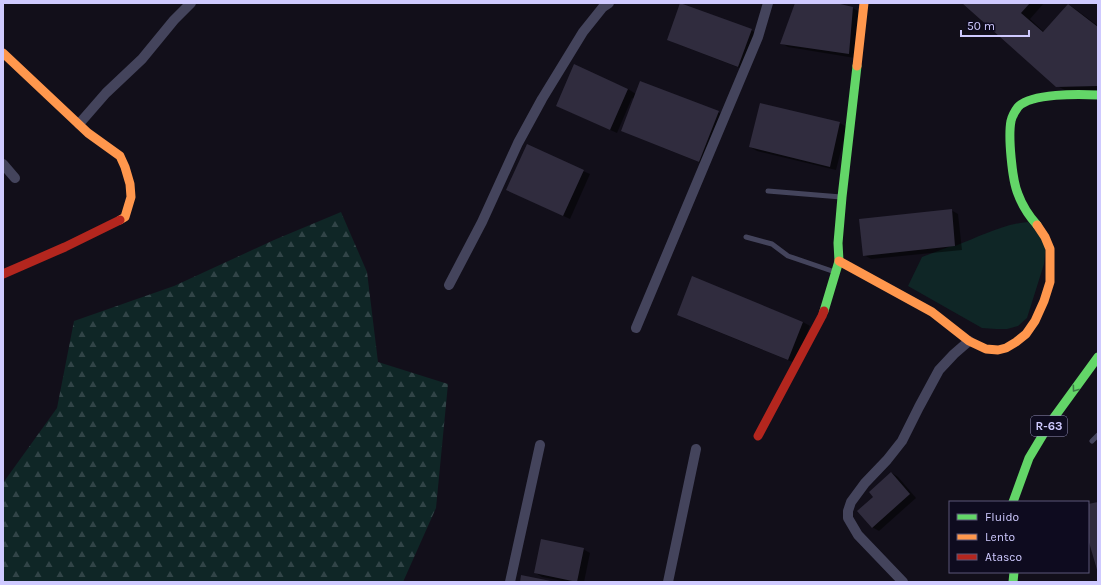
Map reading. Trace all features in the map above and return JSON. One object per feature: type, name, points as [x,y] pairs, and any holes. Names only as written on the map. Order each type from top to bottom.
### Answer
[{"type":"street","points":[[78,124],[106,93],[142,59],[174,20],[191,3]]},
{"type":"street","points":[[449,285],[482,222],[518,143],[542,99],[583,32],[603,7],[609,3]]},
{"type":"street","points":[[636,328],[758,37],[768,3]]},
{"type":"street","points":[[758,436],[822,316],[836,272],[842,197],[864,3]]},
{"type":"street","points":[[3,53],[88,133],[120,156],[130,184],[131,197],[125,217],[35,261],[3,274]]},
{"type":"street","points":[[838,260],[932,312],[969,341],[986,349],[998,350],[1006,348],[1016,342],[1026,334],[1035,322],[1044,301],[1050,282],[1050,249],[1045,237],[1029,216],[1017,193],[1014,182],[1009,134],[1011,119],[1018,107],[1029,100],[1048,96],[1077,94],[1098,95]]},
{"type":"street","points":[[3,164],[15,178]]},
{"type":"street","points":[[903,582],[858,535],[848,518],[848,511],[851,502],[866,482],[888,460],[902,441],[939,370],[969,341]]},
{"type":"street","name":"R-63","points":[[1013,501],[1029,458],[1050,423],[1098,357]]},
{"type":"street","name":"R-63","points":[[1057,429],[1074,403],[1098,372]]},
{"type":"street","points":[[510,582],[540,445]]},
{"type":"street","points":[[668,582],[696,449]]},
{"type":"lane","points":[[768,190],[842,197]]},
{"type":"lane","points":[[746,237],[772,244],[788,256],[836,272]]},
{"type":"lane","points":[[1092,441],[1098,435]]},
{"type":"green space","points":[[341,212],[367,272],[378,362],[448,384],[436,508],[403,582],[3,582],[3,483],[57,408],[74,321],[174,286],[274,240]]},
{"type":"green space","points":[[1028,222],[1046,243],[1044,264],[1027,318],[1018,326],[1007,329],[982,328],[908,286],[922,257],[1009,225]]},
{"type":"building","points":[[680,3],[752,29],[738,67],[667,40]]},
{"type":"building","points":[[795,3],[836,3],[853,7],[849,54],[780,44]]},
{"type":"building","points":[[962,3],[1030,3],[1021,13],[1043,32],[1068,4],[1098,27],[1098,86],[1056,87]]},
{"type":"building","points":[[574,64],[628,89],[610,130],[556,106]]},
{"type":"building","points":[[640,81],[719,111],[699,162],[621,131]]},
{"type":"building","points":[[760,103],[840,122],[830,167],[749,147]]},
{"type":"building","points":[[527,144],[584,170],[563,216],[506,190]]},
{"type":"building","points":[[952,209],[955,246],[863,256],[859,219]]},
{"type":"building","points":[[692,276],[803,322],[788,360],[677,315]]},
{"type":"building","points":[[891,472],[910,494],[872,528],[857,511],[873,497],[869,492]]},
{"type":"building","points":[[1098,502],[1098,573],[1089,542],[1089,504]]},
{"type":"building","points":[[541,539],[584,548],[577,582],[534,573]]},
{"type":"building","points":[[521,575],[551,581],[551,582],[520,582]]},
{"type":"traffic: fast","points":[[824,311],[839,261],[838,243],[842,197],[857,66]]},
{"type":"traffic: fast","points":[[1037,225],[1020,198],[1012,169],[1010,128],[1013,116],[1018,107],[1024,102],[1033,99],[1056,95],[1098,95]]},
{"type":"traffic: fast","points":[[1013,501],[1029,458],[1050,423],[1098,357]]},
{"type":"traffic: fast","points":[[1013,582],[1014,573]]},
{"type":"traffic: slow","points":[[857,66],[864,3]]},
{"type":"traffic: slow","points":[[3,53],[88,133],[120,156],[130,184],[131,197],[125,217],[120,220]]},
{"type":"traffic: slow","points":[[839,261],[932,312],[969,341],[986,349],[998,350],[1006,348],[1026,334],[1035,321],[1044,301],[1050,282],[1050,249],[1045,237],[1037,225]]},
{"type":"traffic: jam","points":[[3,274],[65,247],[120,220]]},
{"type":"traffic: jam","points":[[758,436],[824,311]]}]
